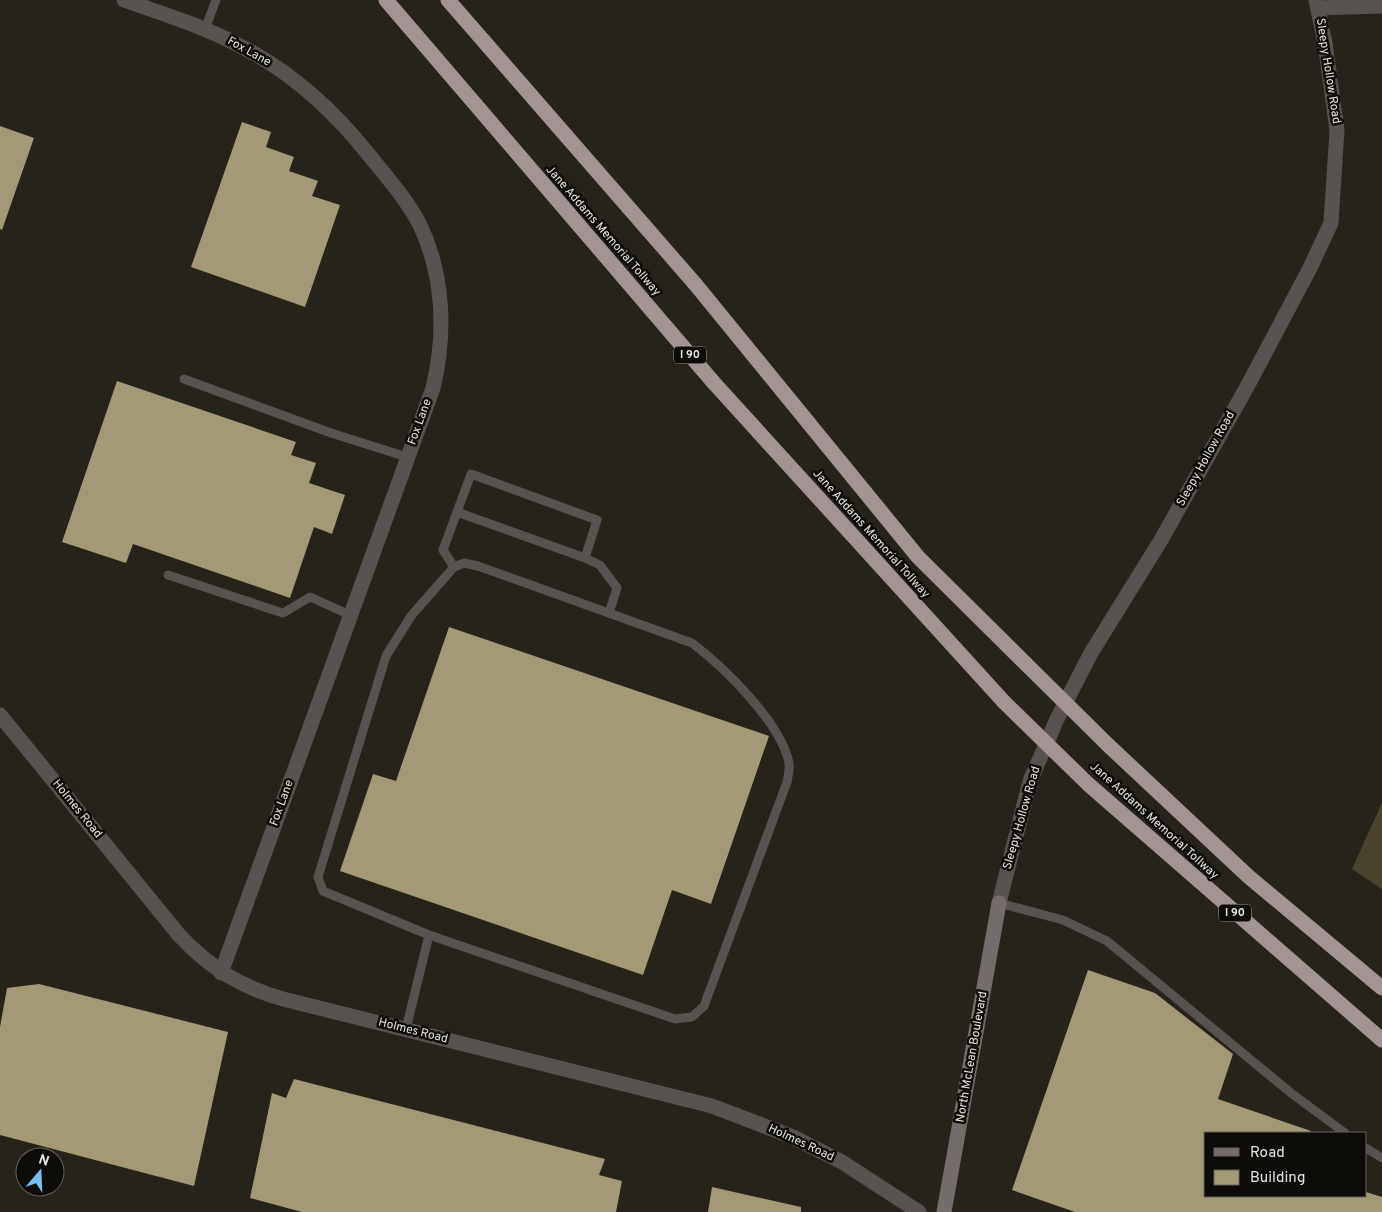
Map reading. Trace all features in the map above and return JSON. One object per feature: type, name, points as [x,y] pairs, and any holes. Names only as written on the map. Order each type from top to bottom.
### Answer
[{"type":"highway","name":"Jane Addams Memorial Tollway","points":[[386,0],[714,383],[1004,702],[1088,784],[1382,1040]]},
{"type":"highway","name":"Jane Addams Memorial Tollway","points":[[448,0],[696,285],[918,557],[1108,745],[1249,877],[1382,988]]},
{"type":"main road","name":"North McLean Boulevard","points":[[944,1212],[999,903]]},
{"type":"street","name":"Fox Lane","points":[[124,0],[205,29],[242,46],[292,77],[332,111],[393,185],[419,224],[426,240],[440,295],[442,327],[433,388],[221,973]]},
{"type":"street","points":[[1317,4],[1382,6]]},
{"type":"street","name":"Sleepy Hollow Road","points":[[999,903],[1030,781],[1057,719],[1091,653],[1161,540],[1243,393],[1310,268],[1331,223],[1337,130],[1325,42],[1317,4]]},
{"type":"street","name":"Holmes Road","points":[[0,715],[179,935],[201,958],[221,973],[260,992],[712,1106],[793,1137],[842,1162],[920,1212]]},
{"type":"lane","points":[[205,29],[216,0]]},
{"type":"lane","points":[[184,379],[332,433],[407,457]]},
{"type":"lane","points":[[454,567],[443,550],[471,474],[597,520],[585,558]]},
{"type":"lane","points":[[457,512],[600,565],[617,588],[608,612]]},
{"type":"lane","points":[[464,563],[478,566],[692,643],[713,659],[738,683],[764,717],[785,750],[790,766],[787,782],[704,1006],[692,1017],[675,1019],[428,935],[323,891],[318,877],[386,656],[411,616],[454,567],[464,563]]},
{"type":"lane","points":[[168,575],[283,613],[310,597],[350,615]]},
{"type":"lane","points":[[999,903],[1063,920],[1107,941],[1291,1094],[1344,1132]]},
{"type":"lane","points":[[406,1029],[428,935]]},
{"type":"lane","points":[[1367,1149],[1382,1158]]},
{"type":"shaded area","points":[[1382,803],[1382,889],[1352,869]]},
{"type":"building","points":[[242,122],[271,132],[266,147],[294,157],[289,171],[318,181],[312,196],[340,205],[305,307],[191,267]]},
{"type":"building","points":[[0,126],[34,138],[2,230],[0,229]]},
{"type":"building","points":[[117,381],[296,442],[291,455],[316,463],[309,483],[345,495],[332,534],[314,527],[290,598],[133,544],[126,563],[62,542]]},
{"type":"building","points":[[449,627],[769,736],[711,904],[672,890],[643,975],[340,871],[373,774],[396,781]]},
{"type":"building","points":[[1088,970],[1155,993],[1233,1054],[1218,1099],[1311,1131],[1204,1132],[1204,1197],[1367,1197],[1367,1192],[1382,1197],[1382,1212],[1075,1212],[1012,1190]]},
{"type":"building","points":[[39,984],[228,1032],[194,1186],[65,1152],[65,1147],[46,1147],[0,1135],[0,1027],[7,988]]},
{"type":"building","points":[[294,1079],[605,1159],[599,1175],[622,1181],[616,1212],[302,1212],[250,1198],[272,1093],[286,1098]]},
{"type":"building","points":[[712,1187],[801,1207],[801,1212],[708,1212]]}]
